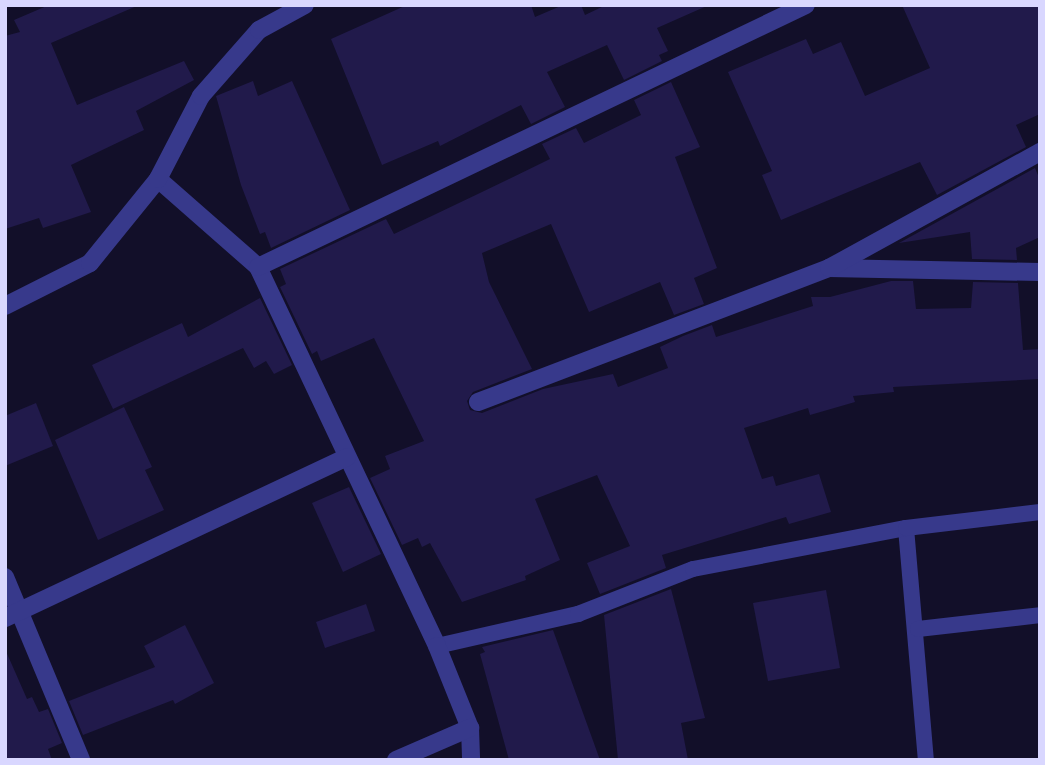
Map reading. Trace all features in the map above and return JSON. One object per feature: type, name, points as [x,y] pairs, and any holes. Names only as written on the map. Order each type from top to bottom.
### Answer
[{"type":"street","points":[[5,306],[90,263],[158,179],[201,96],[259,30],[305,5]]},
{"type":"street","points":[[258,267],[806,5]]},
{"type":"street","points":[[478,402],[829,268],[1040,152]]},
{"type":"street","points":[[158,179],[258,267],[438,646],[470,728],[471,760]]},
{"type":"street","points":[[829,268],[1040,272]]},
{"type":"street","points":[[13,613],[347,457]]},
{"type":"street","points":[[5,577],[13,613],[81,760]]},
{"type":"street","points":[[396,760],[470,728]]},
{"type":"lane","points":[[438,646],[578,614],[692,569],[906,528],[1040,512]]},
{"type":"lane","points":[[906,528],[918,629],[926,760]]},
{"type":"lane","points":[[918,629],[1040,615]]},
{"type":"building","points":[[49,5],[139,5],[51,43],[77,105],[184,61],[194,80],[136,111],[144,130],[71,165],[91,212],[43,228],[39,218],[5,229],[5,36],[20,32],[14,20]]},
{"type":"building","points":[[407,5],[531,5],[535,17],[563,5],[581,5],[585,15],[606,5],[709,5],[657,28],[668,51],[659,55],[662,61],[624,80],[607,45],[547,72],[565,107],[531,124],[521,105],[440,146],[438,141],[382,165],[331,39]]},
{"type":"building","points":[[902,5],[1040,5],[1040,114],[1016,125],[1026,147],[937,195],[920,162],[781,220],[762,175],[772,171],[728,72],[806,39],[813,54],[841,42],[865,96],[930,68]]},
{"type":"building","points":[[253,81],[258,96],[292,81],[350,210],[271,248],[265,232],[260,234],[241,185],[216,96]]},
{"type":"building","points":[[671,82],[700,147],[675,157],[717,268],[694,278],[704,304],[674,315],[660,282],[589,312],[551,224],[482,253],[489,282],[532,369],[473,392],[467,401],[470,410],[482,413],[543,389],[613,374],[618,387],[668,368],[660,347],[683,336],[712,325],[716,337],[813,306],[811,297],[830,297],[891,281],[913,281],[916,309],[971,308],[973,282],[1018,283],[1023,350],[1040,349],[1040,379],[893,387],[894,392],[853,396],[855,402],[810,415],[808,408],[744,428],[762,479],[773,476],[776,486],[819,474],[831,512],[789,524],[786,517],[662,555],[666,568],[600,594],[587,563],[630,546],[597,475],[535,499],[560,560],[525,576],[526,580],[462,602],[430,543],[422,547],[418,538],[402,545],[370,478],[390,469],[385,456],[424,441],[374,338],[321,361],[317,351],[312,354],[280,287],[286,284],[280,269],[386,219],[394,234],[482,192],[550,159],[542,144],[576,128],[584,143],[641,115],[634,100]]},
{"type":"building","points":[[1035,168],[1040,180],[1040,237],[1016,248],[1017,260],[972,259],[970,232],[899,243]]},
{"type":"building","points":[[260,298],[292,365],[274,374],[266,361],[254,368],[243,348],[113,409],[92,365],[182,323],[188,337]]},
{"type":"building","points":[[36,403],[53,446],[5,466],[5,416]]},
{"type":"building","points":[[124,407],[152,467],[145,470],[164,510],[98,540],[55,440]]},
{"type":"building","points":[[349,487],[381,554],[343,572],[312,503]]},
{"type":"building","points":[[671,589],[705,718],[681,723],[688,760],[618,760],[604,615]]},
{"type":"building","points":[[826,590],[840,668],[768,681],[753,603]]},
{"type":"building","points":[[366,604],[375,631],[325,648],[316,622]]},
{"type":"building","points":[[185,625],[214,683],[175,704],[173,700],[83,735],[69,701],[155,667],[144,646]]},
{"type":"building","points":[[553,630],[600,760],[509,760],[480,654],[485,652],[482,647]]},
{"type":"building","points":[[5,649],[27,699],[32,697],[39,712],[48,709],[62,743],[48,749],[52,760],[5,760]]}]
